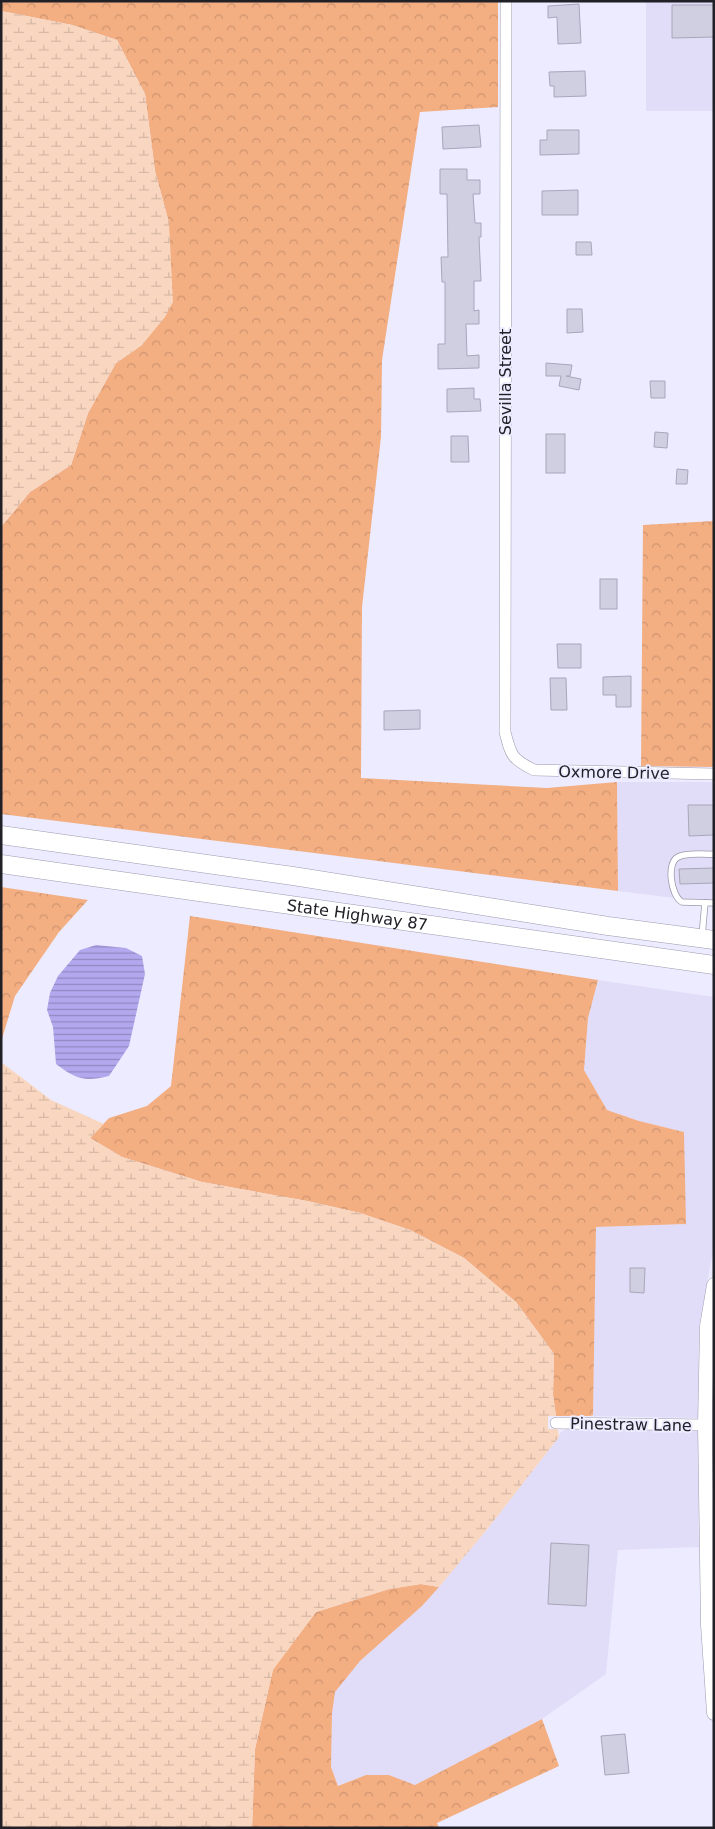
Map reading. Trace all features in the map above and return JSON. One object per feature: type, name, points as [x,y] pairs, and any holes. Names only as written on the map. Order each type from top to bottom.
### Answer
[{"type":"highway","points":[[1,835],[294,876],[608,926],[708,939]]},
{"type":"highway","name":"State Highway 87","points":[[1,864],[714,964]]},
{"type":"street","name":"Sevilla Street","points":[[506,1],[504,732],[516,761]]},
{"type":"street","name":"Oxmore Drive","points":[[516,761],[534,770],[714,774]]},
{"type":"street","points":[[714,1285],[707,1326],[706,1425],[708,1625],[714,1713]]},
{"type":"street","name":"Pinestraw Lane","points":[[556,1422],[706,1425]]},
{"type":"lane","points":[[714,854],[678,857],[672,865],[672,888],[678,900],[682,902],[714,903]]},
{"type":"lane","points":[[705,903],[708,939]]},
{"type":"shaded area","points":[[646,1],[714,1],[714,111],[646,111]]},
{"type":"shaded area","points":[[617,782],[714,782],[714,903],[618,891]]},
{"type":"shaded area","points":[[96,945],[126,948],[142,956],[145,974],[129,1046],[109,1076],[87,1079],[75,1076],[56,1064],[53,1027],[47,1010],[50,993],[58,976],[80,950]]},
{"type":"shaded area","points":[[598,980],[714,997],[714,1246],[699,1326],[698,1418],[590,1416],[593,1415],[596,1227],[685,1224],[684,1132],[639,1121],[607,1110],[584,1070],[588,1018]]},
{"type":"shaded area","points":[[566,1429],[698,1431],[699,1547],[618,1550],[606,1674],[542,1719],[415,1785],[389,1775],[366,1775],[338,1786],[331,1767],[332,1714],[335,1692],[360,1661],[422,1606],[489,1527],[559,1437],[560,1433]]},
{"type":"green space","points":[[1,1],[498,1],[498,107],[420,112],[382,360],[381,437],[362,607],[361,778],[547,788],[617,782],[618,891],[1,814],[1,527],[30,492],[71,465],[88,413],[116,363],[142,345],[169,223],[155,171],[145,94],[117,40],[72,25],[1,11]]},
{"type":"green space","points":[[1,11],[72,25],[117,40],[145,94],[155,171],[169,223],[173,302],[165,317],[142,345],[116,363],[88,413],[71,465],[30,492],[1,527]]},
{"type":"green space","points":[[714,521],[714,767],[641,766],[643,525]]},
{"type":"green space","points":[[1,887],[88,900],[59,932],[15,996],[1,1042]]},
{"type":"green space","points":[[190,916],[598,980],[588,1018],[584,1070],[607,1110],[639,1121],[684,1132],[686,1224],[596,1227],[593,1415],[556,1416],[553,1395],[554,1354],[516,1302],[464,1258],[410,1230],[360,1213],[307,1201],[202,1182],[122,1157],[90,1138],[109,1118],[147,1106],[171,1086]]},
{"type":"green space","points":[[1,1062],[51,1100],[104,1124],[90,1138],[122,1157],[202,1182],[307,1201],[360,1213],[410,1230],[464,1258],[516,1302],[554,1354],[553,1395],[556,1416],[548,1416],[548,1429],[558,1429],[559,1437],[489,1527],[439,1587],[421,1584],[389,1589],[316,1612],[273,1670],[255,1749],[252,1828],[1,1828]]},
{"type":"green space","points":[[421,1584],[439,1587],[422,1606],[360,1661],[335,1692],[332,1714],[331,1767],[338,1786],[366,1775],[389,1775],[415,1785],[542,1719],[559,1766],[437,1823],[439,1828],[252,1828],[255,1749],[273,1669],[316,1612],[389,1589]]},
{"type":"building","points":[[579,4],[581,43],[558,44],[557,17],[548,18],[548,6]]},
{"type":"building","points":[[672,5],[714,5],[714,37],[672,38]]},
{"type":"building","points":[[585,71],[586,96],[554,97],[554,86],[550,86],[549,72]]},
{"type":"building","points":[[479,125],[481,147],[443,149],[442,127]]},
{"type":"building","points":[[547,130],[579,130],[579,154],[540,155],[540,140],[547,140]]},
{"type":"building","points":[[440,169],[467,169],[467,180],[480,180],[480,194],[473,194],[475,223],[481,223],[481,237],[479,237],[481,281],[474,281],[474,311],[479,310],[479,324],[466,324],[467,356],[479,355],[479,368],[438,369],[438,344],[445,344],[445,282],[442,282],[441,257],[448,257],[447,194],[440,194]]},
{"type":"building","points":[[578,190],[578,215],[542,215],[542,191]]},
{"type":"building","points":[[576,242],[591,242],[592,255],[576,255]]},
{"type":"building","points":[[567,309],[582,309],[583,332],[567,333]]},
{"type":"building","points":[[546,363],[572,365],[570,376],[566,376],[581,379],[579,390],[559,386],[561,376],[546,376]]},
{"type":"building","points":[[650,381],[665,381],[665,398],[651,398]]},
{"type":"building","points":[[474,388],[474,399],[480,399],[481,411],[447,412],[447,389]]},
{"type":"building","points":[[655,432],[668,433],[667,448],[654,447]]},
{"type":"building","points":[[546,434],[565,434],[565,473],[546,473]]},
{"type":"building","points":[[451,436],[468,436],[469,462],[451,462]]},
{"type":"building","points":[[677,469],[688,470],[687,484],[676,484]]},
{"type":"building","points":[[600,579],[617,579],[617,609],[600,609]]},
{"type":"building","points":[[557,644],[581,644],[581,668],[558,668]]},
{"type":"building","points":[[631,676],[631,707],[616,707],[616,695],[603,695],[603,677]]},
{"type":"building","points":[[550,678],[566,678],[567,710],[551,710]]},
{"type":"building","points":[[420,710],[420,729],[384,730],[384,711]]},
{"type":"building","points":[[688,805],[714,805],[714,835],[689,836]]},
{"type":"building","points":[[714,868],[714,883],[680,884],[679,869]]},
{"type":"building","points":[[630,1268],[645,1268],[644,1293],[630,1292]]},
{"type":"building","points":[[551,1543],[589,1545],[586,1606],[548,1604]]},
{"type":"building","points":[[625,1734],[629,1773],[605,1775],[601,1736]]}]
